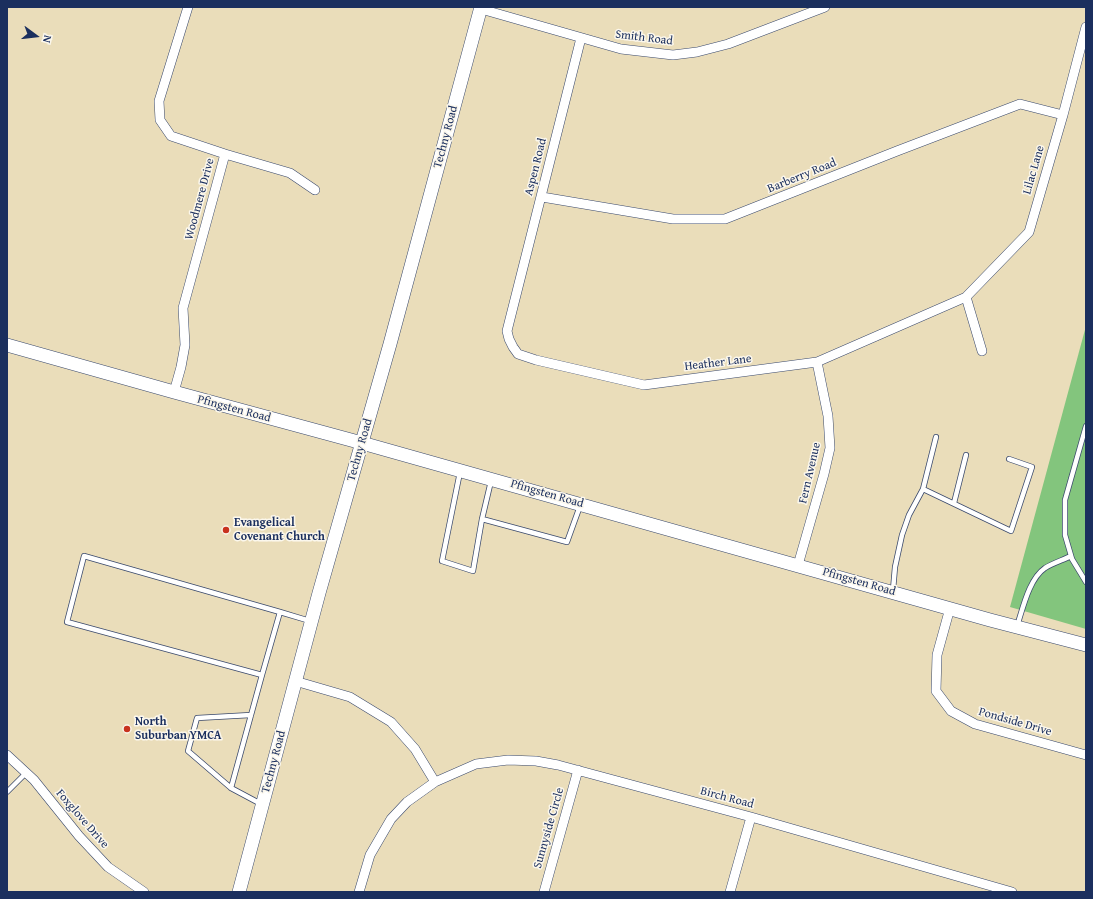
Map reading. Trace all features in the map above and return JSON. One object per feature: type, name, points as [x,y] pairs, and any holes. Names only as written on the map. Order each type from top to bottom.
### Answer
[{"type":"main road","name":"Techny Road","points":[[238,892],[481,8]]},
{"type":"main road","name":"Pfingsten Road","points":[[7,345],[1086,645]]},
{"type":"street","name":"Woodmere Drive","points":[[174,392],[185,345],[183,308],[225,154],[171,136],[160,120],[159,101],[188,7]]},
{"type":"street","name":"Smith Road","points":[[481,8],[621,49],[673,55],[728,44],[825,7]]},
{"type":"street","name":"Lilac Lane","points":[[966,297],[1029,232],[1063,115],[1086,27]]},
{"type":"street","name":"Aspen Road","points":[[514,302],[581,38]]},
{"type":"street","name":"Barberry Road","points":[[542,196],[673,219],[725,219],[1020,104],[1063,115]]},
{"type":"street","points":[[225,154],[290,173],[315,190]]},
{"type":"street","points":[[966,297],[982,351]]},
{"type":"street","name":"Heather Lane","points":[[514,302],[508,331],[509,339],[518,354],[536,360],[644,385],[817,362],[966,297]]},
{"type":"street","name":"Fern Avenue","points":[[798,565],[830,448],[828,416],[817,362]]},
{"type":"street","name":"Pondside Drive","points":[[950,608],[937,655],[936,691],[951,711],[975,724],[1086,755]]},
{"type":"street","points":[[296,681],[350,698],[391,722],[416,749],[435,782]]},
{"type":"street","name":"Foxglove Drive","points":[[7,755],[34,780],[79,836],[108,867],[144,892]]},
{"type":"street","name":"Birch Road","points":[[359,892],[370,855],[391,819],[407,802],[435,782],[476,764],[508,760],[536,761],[558,764],[752,817],[1012,892]]},
{"type":"street","name":"Sunnyside Circle","points":[[544,892],[578,770]]},
{"type":"street","points":[[730,892],[752,817]]},
{"type":"lane","points":[[1086,426],[1065,500],[1065,535],[1071,556],[1086,582]]},
{"type":"lane","points":[[893,592],[895,567],[902,535],[909,515],[923,489],[936,437]]},
{"type":"lane","points":[[954,504],[966,455]]},
{"type":"lane","points":[[923,489],[1011,531],[1032,466],[1009,459]]},
{"type":"lane","points":[[460,470],[442,561],[473,571],[491,479]]},
{"type":"lane","points":[[482,519],[567,542],[581,504]]},
{"type":"lane","points":[[262,675],[67,622],[84,556],[312,621]]},
{"type":"lane","points":[[1017,627],[1032,582],[1045,568],[1071,556]]},
{"type":"lane","points":[[231,788],[280,612]]},
{"type":"lane","points":[[251,715],[197,718],[188,751],[231,788],[262,804]]},
{"type":"lane","points":[[7,792],[26,773]]},
{"type":"green space","points":[[1086,326],[1086,629],[1010,607]]},
{"type":"place","name":"Evangelical Covenant Church","points":[[226,530]]},
{"type":"place","name":"North Suburban YMCA","points":[[127,729]]}]
